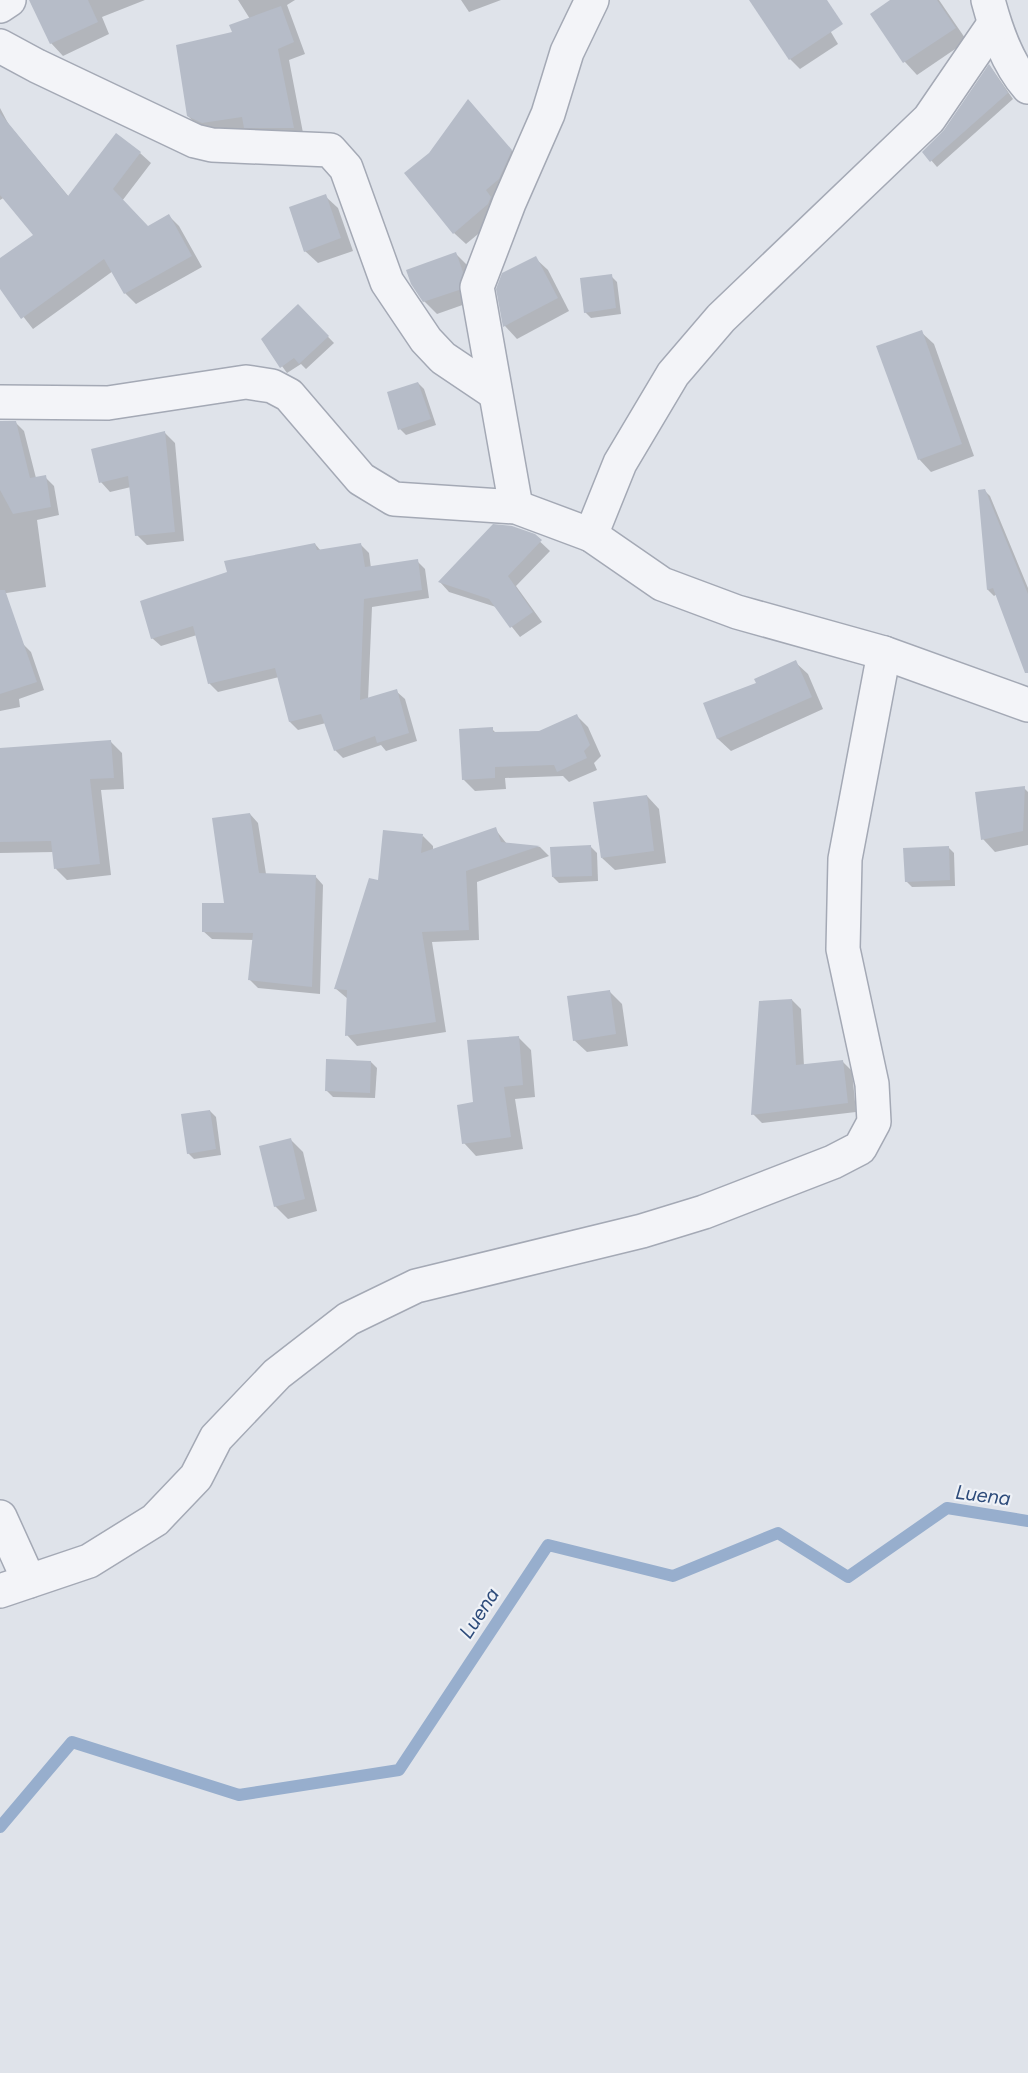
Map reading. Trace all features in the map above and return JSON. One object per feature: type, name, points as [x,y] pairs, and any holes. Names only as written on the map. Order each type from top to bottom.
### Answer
[{"type":"street","points":[[0,6],[9,0]]},
{"type":"street","points":[[516,507],[477,287],[509,203],[548,114],[567,51],[592,0]]},
{"type":"street","points":[[991,12],[1016,73],[1028,87]]},
{"type":"street","points":[[591,535],[620,463],[673,374],[721,318],[929,119],[991,12]]},
{"type":"street","points":[[0,46],[195,141],[212,145],[330,150],[346,168],[387,282],[426,340],[443,358],[495,393]]},
{"type":"street","points":[[0,402],[108,403],[246,382],[272,386],[289,395],[361,479],[394,498],[516,507],[591,535],[662,584],[737,612],[884,653],[1028,705]]},
{"type":"street","points":[[0,1517],[15,1586],[89,1561],[155,1520],[196,1477],[216,1438],[277,1374],[348,1319],[416,1286],[642,1231],[704,1212],[833,1162],[860,1148],[874,1122],[872,1084],[843,949],[845,859],[884,653]]},
{"type":"building","points":[[29,0],[88,0],[98,22],[50,44]]},
{"type":"building","points":[[749,0],[827,0],[843,24],[789,60]]},
{"type":"building","points":[[890,0],[937,0],[956,28],[903,63],[870,14]]},
{"type":"building","points":[[281,6],[294,42],[278,49],[294,128],[244,128],[242,117],[202,123],[187,116],[176,45],[232,32],[229,25]]},
{"type":"building","points":[[989,64],[1008,93],[930,162],[922,152],[944,130]]},
{"type":"building","points":[[468,99],[512,150],[499,179],[486,190],[491,197],[488,204],[453,234],[404,173],[429,153]]},
{"type":"building","points":[[0,113],[68,196],[116,133],[141,152],[113,189],[148,226],[169,214],[192,256],[124,294],[104,259],[21,319],[0,289],[0,258],[33,235],[0,195]]},
{"type":"building","points":[[326,194],[341,238],[304,252],[289,207]]},
{"type":"building","points":[[456,252],[463,272],[459,290],[423,302],[411,284],[406,270]]},
{"type":"building","points":[[536,256],[558,298],[503,327],[496,289],[502,273]]},
{"type":"building","points":[[612,274],[616,308],[584,313],[580,278]]},
{"type":"building","points":[[298,304],[329,336],[299,364],[294,358],[280,368],[261,339]]},
{"type":"building","points":[[922,330],[962,444],[918,460],[876,346]]},
{"type":"building","points":[[418,382],[431,419],[398,430],[387,392]]},
{"type":"building","points":[[0,421],[16,421],[30,478],[46,475],[51,507],[13,514],[0,490]]},
{"type":"building","points":[[165,431],[175,532],[135,536],[128,476],[99,483],[91,449]]},
{"type":"building","points":[[985,489],[1028,594],[1028,673],[1025,673],[993,588],[987,590],[978,490]]},
{"type":"building","points":[[493,524],[512,526],[535,534],[542,540],[508,576],[533,612],[510,628],[489,599],[438,582]]},
{"type":"building","points":[[315,543],[317,550],[361,543],[365,567],[418,559],[422,590],[364,599],[360,700],[397,689],[409,733],[377,743],[375,736],[334,751],[321,714],[289,722],[275,668],[208,684],[193,626],[151,639],[140,601],[227,572],[224,561]]},
{"type":"building","points":[[0,590],[5,590],[37,682],[0,694]]},
{"type":"building","points":[[796,660],[812,697],[717,739],[703,703],[756,683],[754,679]]},
{"type":"building","points":[[577,714],[590,745],[584,751],[587,758],[557,772],[554,765],[495,767],[495,778],[462,780],[459,729],[493,727],[493,732],[539,731]]},
{"type":"building","points":[[111,740],[114,778],[90,779],[100,864],[54,869],[51,841],[0,842],[0,748]]},
{"type":"building","points":[[1025,786],[1023,831],[981,840],[975,792]]},
{"type":"building","points":[[647,795],[654,851],[601,858],[593,802]]},
{"type":"building","points":[[250,813],[259,873],[316,875],[312,987],[248,980],[253,933],[202,932],[202,903],[224,903],[212,818]]},
{"type":"building","points":[[496,827],[501,842],[540,846],[466,871],[469,930],[422,932],[436,1022],[345,1036],[347,990],[334,989],[369,878],[378,880],[383,830],[423,834],[421,853]]},
{"type":"building","points":[[591,845],[592,876],[552,877],[550,847]]},
{"type":"building","points":[[949,846],[950,880],[905,882],[903,848]]},
{"type":"building","points":[[610,990],[616,1034],[573,1041],[567,996]]},
{"type":"building","points":[[792,999],[796,1065],[843,1060],[848,1103],[751,1115],[759,1001]]},
{"type":"building","points":[[519,1036],[523,1085],[504,1087],[511,1137],[462,1144],[457,1105],[473,1102],[467,1040]]},
{"type":"building","points":[[326,1059],[371,1061],[370,1093],[325,1091]]},
{"type":"building","points":[[210,1110],[216,1149],[187,1154],[181,1114]]},
{"type":"building","points":[[291,1138],[305,1199],[274,1207],[259,1146]]},
{"type":"waterway","name":"Luena","points":[[0,1827],[72,1742],[239,1795],[399,1770],[548,1545],[673,1576],[778,1533],[848,1577],[947,1508],[1028,1521]]}]
